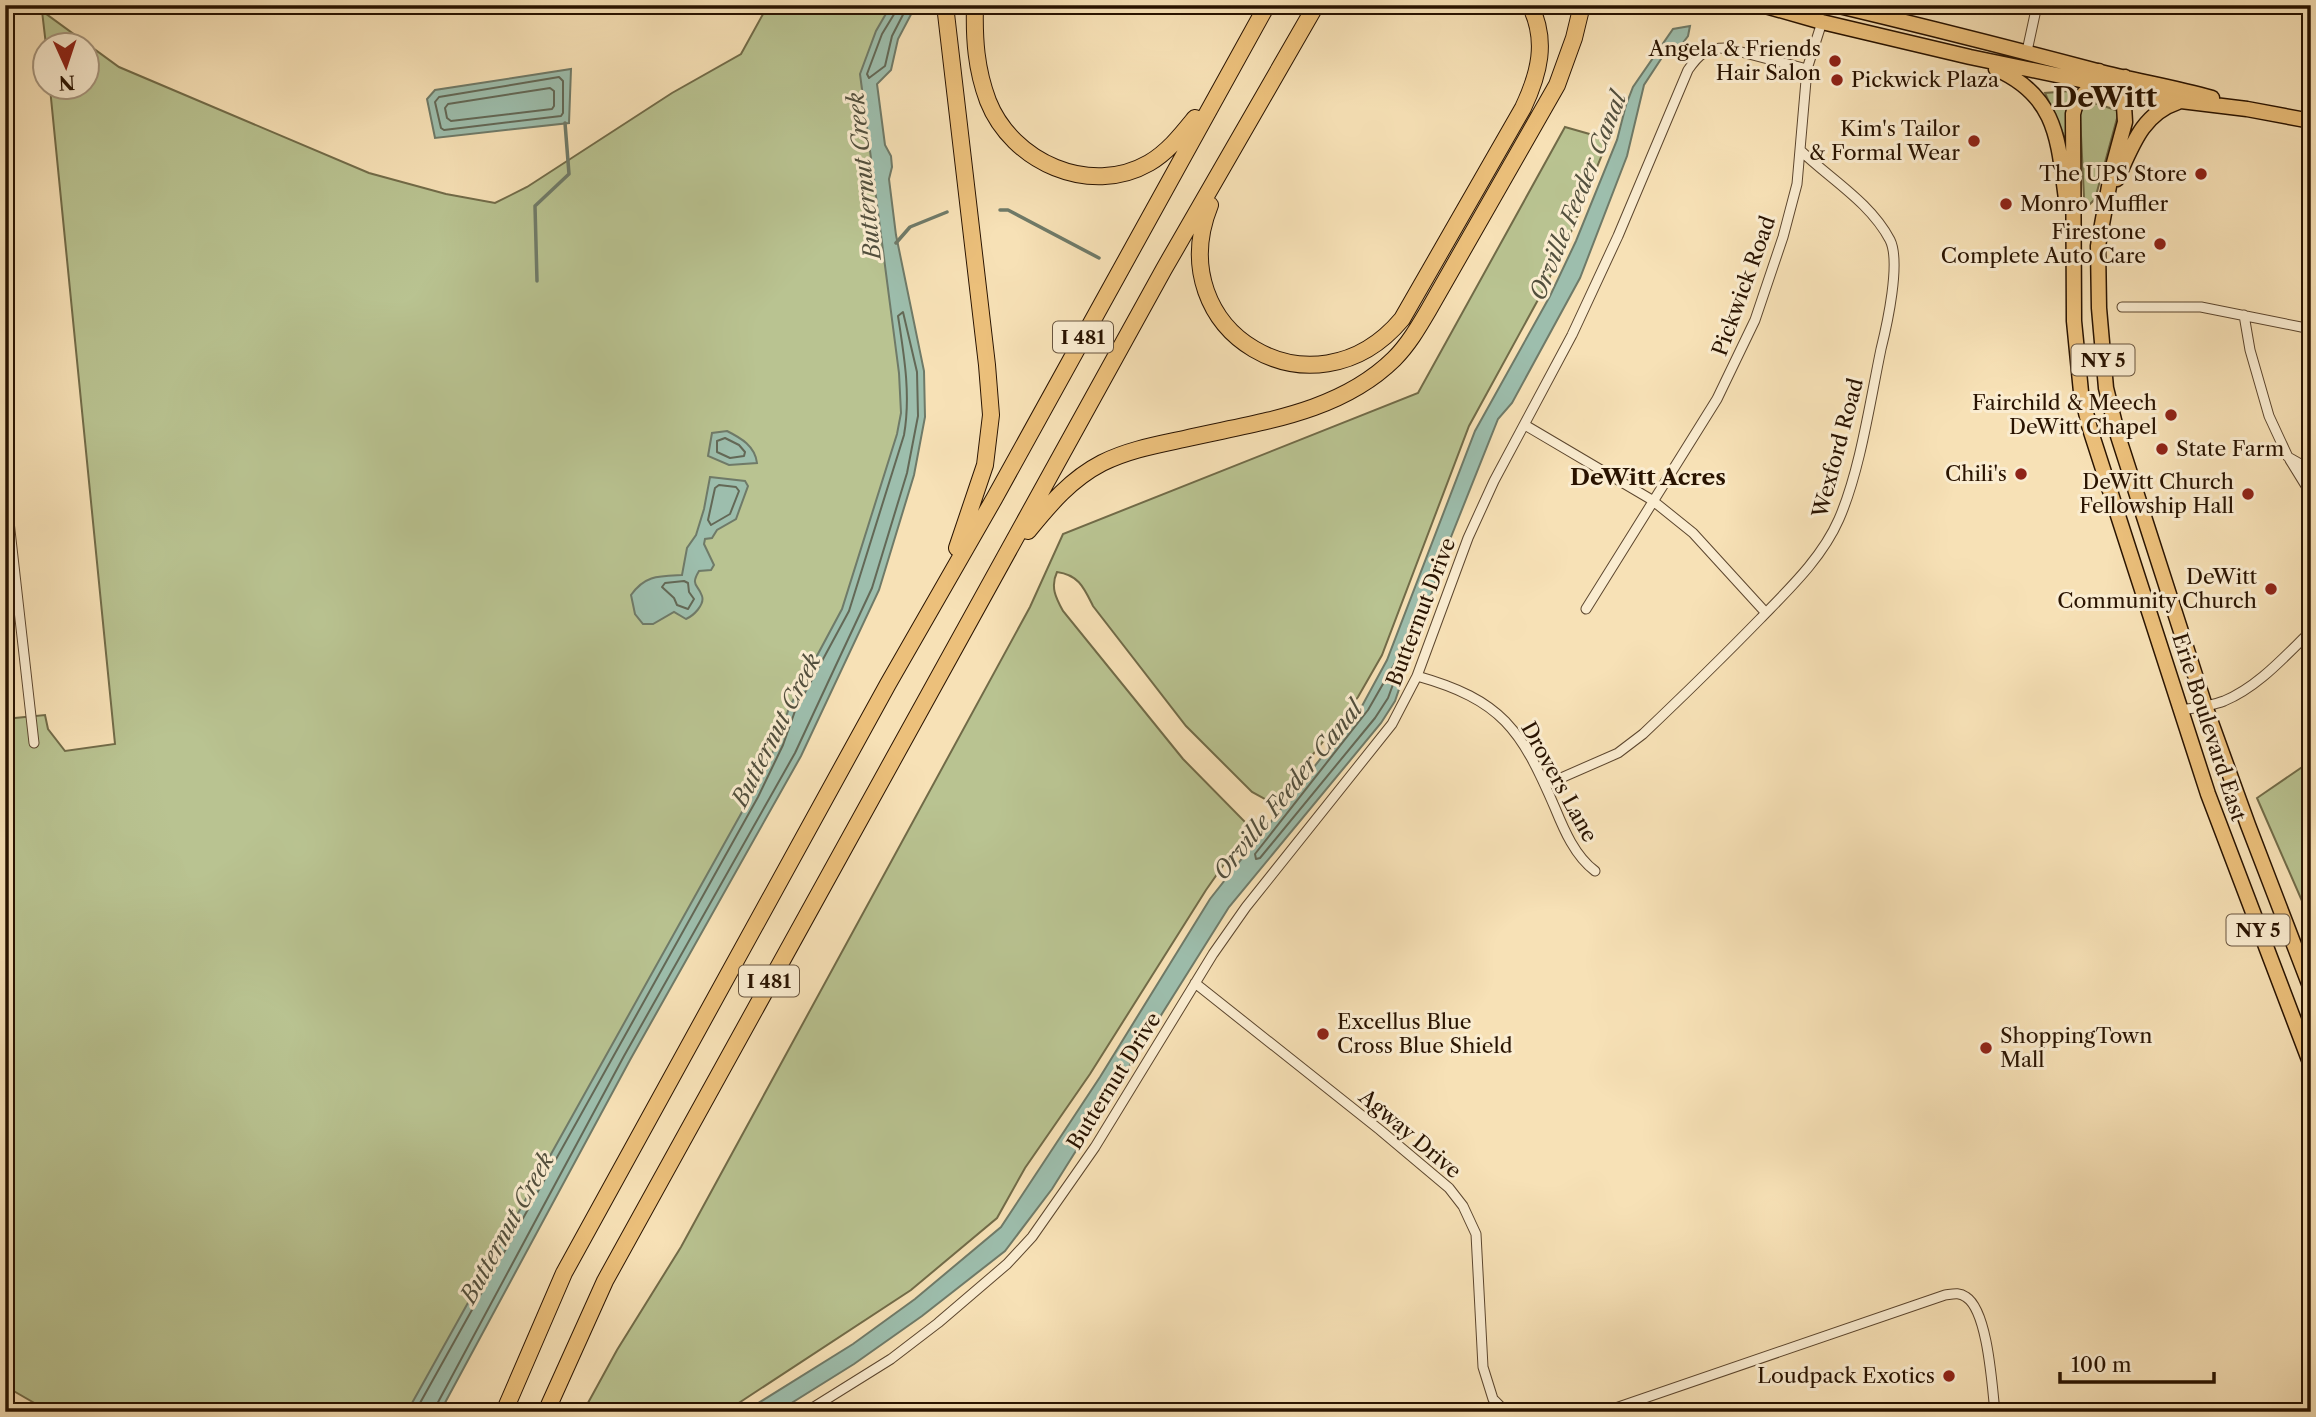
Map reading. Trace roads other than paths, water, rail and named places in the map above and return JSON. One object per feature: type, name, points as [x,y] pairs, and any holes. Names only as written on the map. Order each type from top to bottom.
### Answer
[{"type":"highway","points":[[944,584],[985,465],[990,415],[987,365],[945,5]]},
{"type":"highway","points":[[975,5],[974,37],[978,68],[995,116],[1030,155],[1069,173],[1093,176],[1122,173],[1150,162],[1178,138],[1219,89]]},
{"type":"highway","name":"I 481","points":[[504,1412],[565,1273],[1266,5]]},
{"type":"highway","name":"I 481","points":[[546,1412],[605,1281],[1164,269],[1316,5]]},
{"type":"highway","points":[[1232,152],[1203,222],[1199,241],[1203,285],[1222,322],[1249,347],[1274,359],[1297,365],[1319,366],[1354,357],[1375,346],[1402,319],[1523,108],[1535,83],[1541,50],[1540,34],[1530,5]]},
{"type":"highway","points":[[1006,557],[1071,483],[1103,463],[1132,451],[1293,414],[1325,404],[1353,391],[1396,357],[1423,320],[1557,85],[1582,5]]},
{"type":"main road","name":"NY 5","points":[[1762,5],[1970,57],[2015,77],[2030,88],[2041,101],[2058,146],[2072,237]]},
{"type":"main road","points":[[1822,22],[1836,5],[2027,51],[2097,77]]},
{"type":"main road","points":[[1970,57],[2097,77],[2181,101],[2247,109],[2311,121]]},
{"type":"main road","name":"Erie Boulevard East","points":[[2097,77],[2077,100],[2074,110],[2074,321],[2087,418],[2115,512],[2241,885],[2311,1065]]},
{"type":"main road","points":[[2124,83],[2183,89],[2247,109]]},
{"type":"main road","name":"Erie Boulevard East","points":[[2124,83],[2125,122],[2103,212],[2098,246],[2098,285],[2106,388],[2118,436],[2205,706],[2311,989]]},
{"type":"main road","points":[[2103,212],[2132,145],[2143,128],[2161,108],[2181,101]]},
{"type":"street","points":[[2027,51],[2037,5]]},
{"type":"street","name":"Pickwick Road","points":[[1586,609],[1717,399],[1755,320],[1783,237],[1797,184],[1807,69],[1822,22]]},
{"type":"street","name":"Butternut Drive","points":[[806,1412],[891,1359],[939,1323],[1015,1255],[1051,1211],[1095,1147],[1195,983],[1246,908],[1392,724],[1416,676],[1468,537],[1494,481],[1573,335],[1688,70],[1699,54],[1715,48],[1726,48],[1807,69]]},
{"type":"street","name":"Wexford Road","points":[[1545,785],[1618,753],[1643,734],[1766,613],[1809,566],[1832,534],[1840,517],[1856,462],[1886,328],[1893,287],[1894,253],[1891,241],[1874,217],[1850,192],[1800,150]]},
{"type":"street","points":[[2122,307],[2201,307],[2311,329]]},
{"type":"street","points":[[2244,315],[2250,350],[2269,416],[2288,457],[2311,494]]},
{"type":"street","points":[[1525,425],[1652,500],[1693,533],[1766,613]]},
{"type":"street","points":[[2288,457],[2311,470]]},
{"type":"street","points":[[5,486],[34,743]]},
{"type":"street","points":[[2181,710],[2222,702],[2253,683],[2311,631]]},
{"type":"street","name":"Drovers Lane","points":[[1416,676],[1474,697],[1494,710],[1511,727],[1531,757],[1564,829],[1581,858],[1595,871]]},
{"type":"street","name":"Agway Drive","points":[[1195,983],[1380,1130],[1449,1188],[1463,1206],[1476,1234],[1483,1367],[1493,1399],[1506,1412]]},
{"type":"street","points":[[1604,1412],[1760,1356],[1958,1293],[1967,1297],[1976,1308],[1982,1324],[1995,1412]]},
{"type":"water","points":[[891,5],[916,5],[898,39],[891,70],[877,84],[885,145],[891,156],[889,179],[896,235],[924,371],[925,417],[914,475],[879,590],[801,756],[630,1060],[440,1412],[407,1412],[752,794],[777,743],[789,708],[842,609],[897,434],[901,413],[899,373],[860,74],[876,31]]},
{"type":"water","points":[[1690,26],[1688,36],[1679,48],[1663,56],[1644,85],[1627,156],[1580,278],[1512,403],[1498,419],[1449,542],[1395,701],[1381,723],[1229,907],[1052,1189],[1005,1251],[922,1316],[854,1364],[777,1412],[744,1412],[853,1344],[915,1299],[1001,1227],[1100,1077],[1210,899],[1362,706],[1387,660],[1475,431],[1550,296],[1576,241],[1617,140],[1633,87],[1673,29]]},
{"type":"water","points":[[571,69],[569,123],[435,138],[427,99],[435,90]]},
{"type":"water","points":[[727,431],[750,447],[757,463],[729,465],[708,456],[712,433]]},
{"type":"water","points":[[710,477],[745,481],[748,486],[736,519],[717,530],[712,538],[705,539],[704,544],[714,565],[711,570],[699,571],[695,580],[702,603],[695,613],[686,619],[674,612],[653,624],[643,624],[635,614],[631,595],[647,580],[659,576],[682,575],[687,548],[696,535],[704,509]]},
{"type":"waterway","points":[[537,281],[535,206],[569,174],[565,123]]},
{"type":"waterway","points":[[1000,210],[1008,210],[1099,258]]},
{"type":"waterway","name":"Butternut Creek","points":[[896,243],[910,227],[947,212]]},
{"type":"waterway","points":[[5,1386],[10,1405],[29,1412]]},
{"type":"place","name":"Angela & Friends Hair Salon","points":[[1835,61]]},
{"type":"place","name":"Pickwick Plaza","points":[[1837,80]]},
{"type":"place","name":"Kim's Tailor & Formal Wear","points":[[1974,141]]},
{"type":"place","name":"The UPS Store","points":[[2201,174]]},
{"type":"place","name":"Monro Muffler","points":[[2006,204]]},
{"type":"place","name":"Firestone Complete Auto Care","points":[[2160,244]]},
{"type":"place","name":"Fairchild & Meech DeWitt Chapel","points":[[2171,415]]},
{"type":"place","name":"State Farm","points":[[2162,449]]},
{"type":"place","name":"Chili's","points":[[2021,474]]},
{"type":"place","name":"DeWitt Church Fellowship Hall","points":[[2248,494]]},
{"type":"place","name":"DeWitt Community Church","points":[[2271,589]]},
{"type":"place","name":"Excellus Blue Cross Blue Shield","points":[[1323,1034]]},
{"type":"place","name":"ShoppingTown Mall","points":[[1986,1048]]},
{"type":"place","name":"Loudpack Exotics","points":[[1949,1376]]},
{"type":"district","name":"DeWitt","points":[[2105,97]]},
{"type":"district","name":"DeWitt Acres","points":[[1648,477]]},
{"type":"water label","name":"Orville Feeder Canal","points":[[1578,196]]},
{"type":"water label","name":"Orville Feeder Canal","points":[[1288,790]]}]
